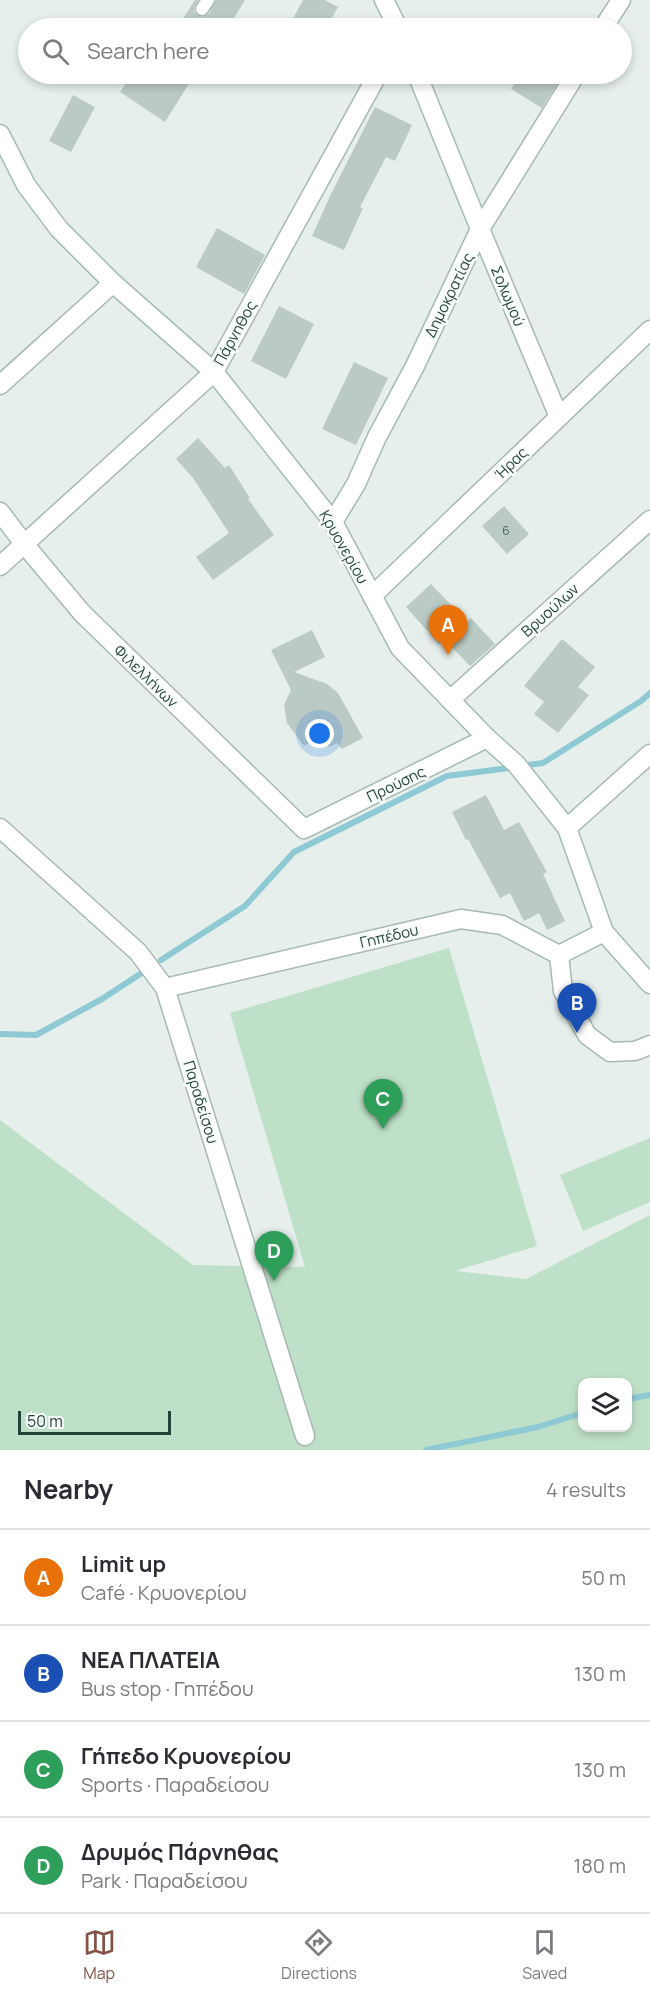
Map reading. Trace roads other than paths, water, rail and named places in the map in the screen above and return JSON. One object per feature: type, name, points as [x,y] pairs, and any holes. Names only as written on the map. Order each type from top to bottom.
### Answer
[{"type":"street","points":[[384,0],[393,18]]},
{"type":"street","points":[[609,18],[621,0]]},
{"type":"street","name":"Πάρνηθος","points":[[0,566],[214,372],[372,84]]},
{"type":"street","name":"Σολωμού","points":[[421,84],[560,417]]},
{"type":"street","name":"Δημοκρατίας","points":[[333,522],[356,484],[480,229],[570,84]]},
{"type":"street","name":"Κρυονερίου","points":[[0,134],[26,185],[59,229],[113,283],[214,372],[333,522],[400,648],[487,738],[516,764],[567,828],[604,932],[650,984]]},
{"type":"street","points":[[0,385],[113,283]]},
{"type":"street","name":"Ήρας","points":[[372,596],[650,330]]},
{"type":"street","name":"Φιλελλήνων","points":[[0,512],[82,613],[304,829]]},
{"type":"street","name":"Βρυούλων","points":[[450,700],[650,520]]},
{"type":"street","name":"Προύσης","points":[[304,829],[487,738]]},
{"type":"street","points":[[567,828],[650,754]]},
{"type":"street","name":"Παραδείσου","points":[[0,828],[138,952],[165,988],[305,1436]]},
{"type":"street","name":"Γηπέδου","points":[[165,988],[461,919],[502,925],[559,955]]},
{"type":"street","points":[[604,932],[559,955],[563,991],[587,1035],[610,1052],[634,1051],[650,1045]]},
{"type":"waterway","points":[[528,765],[543,763],[650,693]]},
{"type":"waterway","points":[[161,960],[245,906],[294,852],[447,776],[509,768]]},
{"type":"waterway","points":[[0,1034],[36,1035],[102,999],[140,974]]},
{"type":"waterway","points":[[632,1398],[650,1395]]},
{"type":"waterway","points":[[426,1450],[538,1427],[578,1414]]},
{"type":"place","name":"Limit up","points":[[448,655]]},
{"type":"place","name":"ΝΕΑ ΠΛΑΤΕΙΑ","points":[[577,1033]]},
{"type":"place","name":"Γήπεδο Κρυονερίου","points":[[383,1129]]},
{"type":"place","name":"Δρυμός Πάρνηθας","points":[[274,1281]]}]
